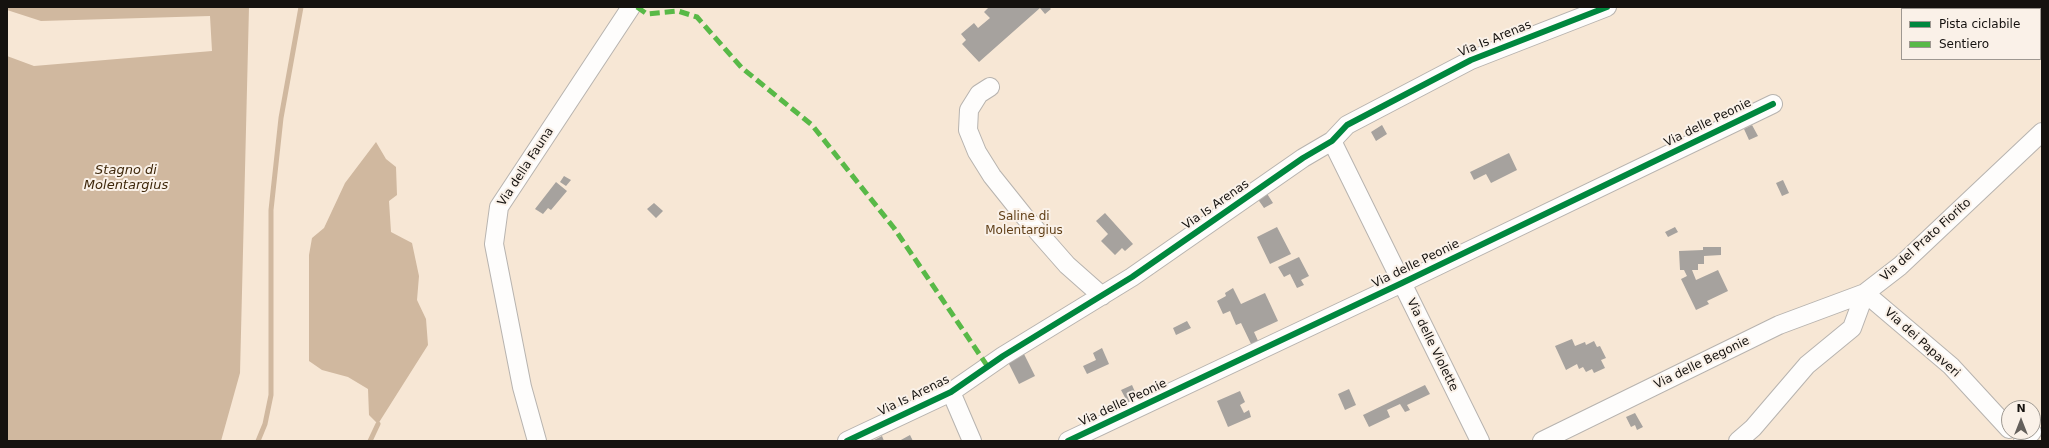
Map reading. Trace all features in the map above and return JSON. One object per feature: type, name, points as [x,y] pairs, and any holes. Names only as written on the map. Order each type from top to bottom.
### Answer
[{"type":"street","name":"Via della Fauna","points":[[537,441],[522,387],[494,244],[499,207],[631,7]]},
{"type":"street","name":"Via Is Arenas","points":[[847,441],[951,392],[1003,356],[1132,277],[1303,158],[1332,141],[1347,125],[1471,60],[1607,7]]},
{"type":"street","points":[[990,87],[979,94],[969,110],[968,130],[977,152],[992,176],[1024,216],[1067,265],[1102,296]]},
{"type":"street","name":"Via delle Peonie","points":[[1068,441],[1402,283],[1773,104]]},
{"type":"street","name":"Via del Prato Fiorito","points":[[1738,441],[1753,428],[1807,365],[1852,328],[1866,293],[1900,266],[2042,132]]},
{"type":"street","name":"Via delle Violette","points":[[1332,141],[1480,441]]},
{"type":"street","name":"Via dei Papaveri","points":[[1866,293],[1951,366],[2001,421]]},
{"type":"street","name":"Via delle Begonie","points":[[1542,441],[1779,325],[1866,293]]},
{"type":"street","points":[[951,392],[972,441]]},
{"type":"green space","name":"Saline di Molentargius","points":[[7,7],[2042,7],[2042,441],[7,441]]},
{"type":"water","name":"Stagno di Molentargius","points":[[7,7],[249,7],[240,373],[221,441],[7,441],[7,56],[34,66],[212,51],[210,16],[41,21],[7,10]]},
{"type":"water","points":[[376,142],[386,159],[396,167],[397,195],[389,201],[391,232],[412,243],[419,276],[417,300],[426,319],[428,345],[378,424],[369,415],[368,389],[348,377],[322,370],[309,361],[309,255],[312,238],[324,228],[345,183]]},
{"type":"building","points":[[989,7],[1049,7],[1051,9],[1045,14],[1040,8],[979,62],[962,44],[966,40],[961,34],[974,23],[978,28],[990,18],[984,12]]},
{"type":"building","points":[[1382,125],[1387,134],[1376,141],[1371,132]]},
{"type":"building","points":[[1752,125],[1758,136],[1749,140],[1744,129]]},
{"type":"building","points":[[1509,153],[1517,170],[1491,183],[1486,174],[1474,180],[1470,172]]},
{"type":"building","points":[[564,176],[571,180],[566,186],[560,182]]},
{"type":"building","points":[[1783,180],[1789,193],[1782,196],[1776,183]]},
{"type":"building","points":[[556,182],[567,191],[551,210],[548,208],[543,214],[535,209]]},
{"type":"building","points":[[1266,192],[1273,203],[1264,208],[1257,198]]},
{"type":"building","points":[[654,203],[663,211],[656,218],[647,209]]},
{"type":"building","points":[[1105,213],[1133,244],[1125,251],[1122,248],[1115,255],[1101,241],[1108,234],[1096,221]]},
{"type":"building","points":[[1277,227],[1291,254],[1270,264],[1257,237]]},
{"type":"building","points":[[1675,227],[1678,232],[1668,237],[1665,232]]},
{"type":"building","points":[[1703,247],[1721,247],[1721,255],[1704,256],[1704,264],[1698,264],[1698,270],[1692,270],[1696,280],[1718,270],[1728,291],[1707,301],[1709,304],[1696,310],[1681,279],[1687,276],[1684,270],[1680,270],[1679,251],[1703,250]]},
{"type":"building","points":[[1299,257],[1309,276],[1301,280],[1304,285],[1297,288],[1290,274],[1284,277],[1278,267]]},
{"type":"building","points":[[1233,288],[1241,304],[1265,293],[1278,321],[1254,332],[1259,343],[1252,346],[1241,323],[1236,325],[1230,311],[1223,314],[1217,301],[1226,296],[1225,293]]},
{"type":"building","points":[[1187,321],[1191,328],[1176,335],[1173,328]]},
{"type":"building","points":[[1572,339],[1575,346],[1585,342],[1586,345],[1594,341],[1597,347],[1600,346],[1606,358],[1601,360],[1605,368],[1594,373],[1592,369],[1586,372],[1583,367],[1579,369],[1577,364],[1566,370],[1555,346]]},
{"type":"building","points":[[1102,348],[1109,364],[1087,374],[1083,366],[1096,360],[1093,353]]},
{"type":"building","points":[[1023,352],[1035,376],[1019,384],[1008,362]]},
{"type":"building","points":[[1132,385],[1139,401],[1129,405],[1121,390]]},
{"type":"building","points":[[1425,385],[1430,394],[1407,405],[1410,410],[1405,412],[1400,404],[1387,410],[1390,417],[1369,427],[1363,415]]},
{"type":"building","points":[[1349,389],[1356,405],[1345,410],[1338,394]]},
{"type":"building","points":[[1240,391],[1245,402],[1240,405],[1244,413],[1249,410],[1251,417],[1228,427],[1217,401]]},
{"type":"building","points":[[1635,413],[1643,427],[1637,430],[1635,425],[1631,427],[1626,417]]},
{"type":"building","points":[[910,435],[913,441],[899,441]]},
{"type":"building","points":[[882,436],[884,441],[872,441]]},
{"type":"waterway","points":[[258,441],[265,424],[271,395],[271,210],[281,118],[301,7]]},
{"type":"waterway","points":[[370,441],[378,424]]},
{"type":"marked path","points":[[637,7],[647,14],[678,11],[697,17],[742,68],[812,125],[894,228],[988,367]]},
{"type":"cycle path","points":[[847,441],[951,392],[1003,356],[1132,277],[1303,158],[1332,141],[1347,125],[1471,60],[1607,7]]},
{"type":"cycle path","points":[[1068,441],[1402,283],[1773,104]]}]
